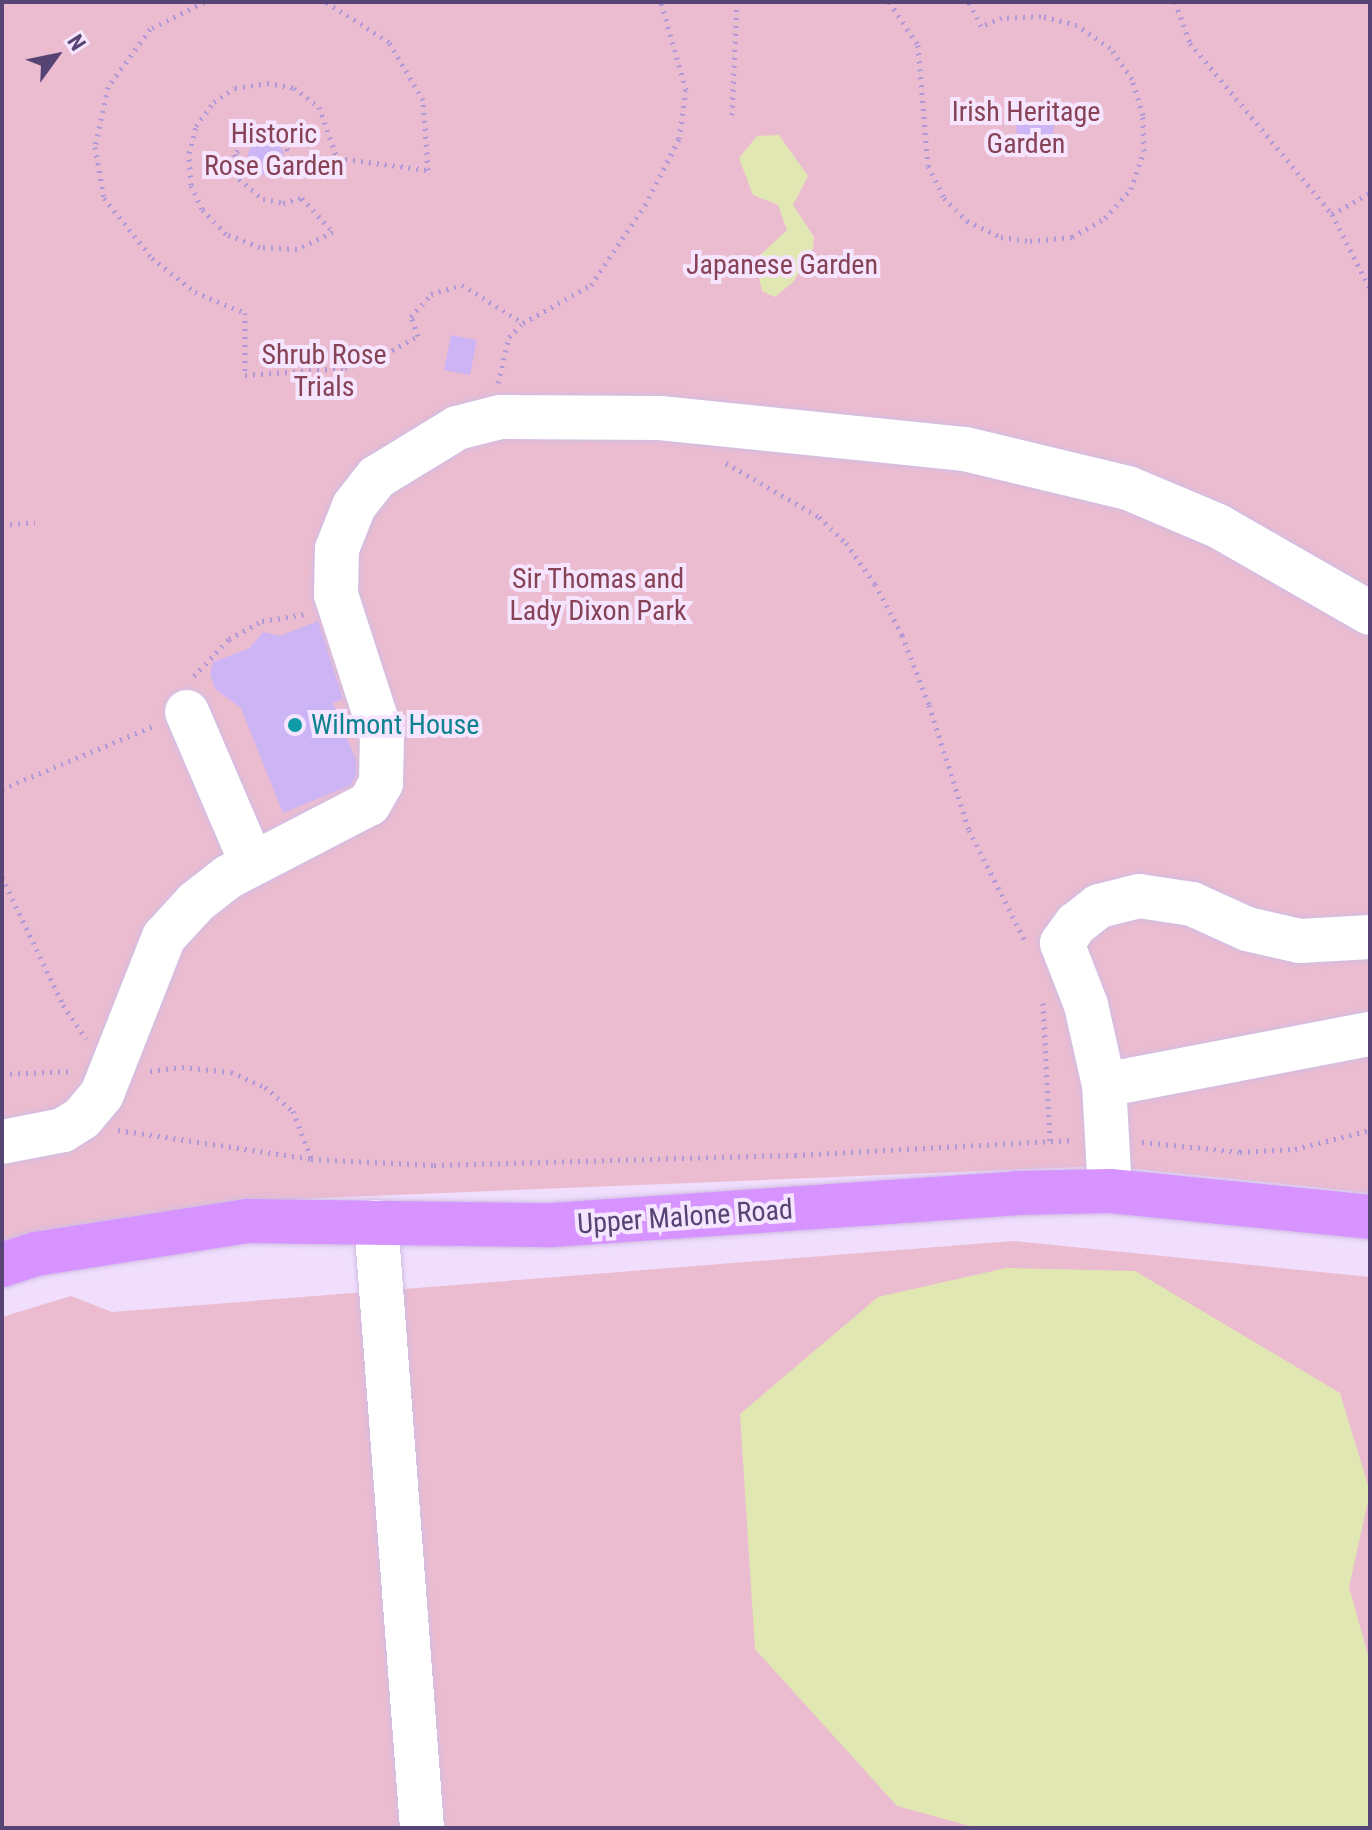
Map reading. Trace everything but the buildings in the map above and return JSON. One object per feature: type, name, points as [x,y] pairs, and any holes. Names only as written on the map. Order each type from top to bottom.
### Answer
[{"type":"main road","name":"Upper Malone Road","points":[[2,1265],[36,1254],[247,1221],[567,1224],[1016,1193],[1110,1191],[1370,1217]]},
{"type":"lane","points":[[2,1142],[63,1130],[82,1118],[114,1069],[144,978],[164,937],[196,902],[252,864],[369,804],[381,783],[382,737],[336,595],[337,549],[354,506],[377,477],[457,428],[500,417],[693,422],[965,449],[1128,488],[1218,526],[1370,613]]},
{"type":"lane","points":[[187,712],[252,864]]},
{"type":"lane","points":[[1110,1191],[1104,1085],[1086,1005],[1062,943],[1099,906],[1139,896],[1192,904],[1247,929],[1300,941],[1370,937]]},
{"type":"lane","points":[[1104,1085],[1370,1034]]},
{"type":"lane","points":[[376,1222],[422,1828]]},
{"type":"path","points":[[204,2],[150,29],[108,87],[95,147],[104,198],[152,258],[195,292],[245,313],[245,375],[345,368],[378,358],[418,336],[411,317],[431,294],[462,285],[523,323]]},
{"type":"path","points":[[265,156],[290,158],[284,140],[266,130],[247,137],[235,154],[239,179],[263,199],[283,203],[302,198],[333,232],[297,249],[260,247],[226,234],[202,209],[191,185],[189,153],[196,126],[214,102],[235,88],[267,83],[294,88],[319,107],[337,158],[428,170],[423,100],[389,42],[326,2]]},
{"type":"path","points":[[500,417],[500,356],[523,323],[591,285],[645,205],[679,139],[686,90],[661,2]]},
{"type":"path","points":[[732,115],[737,2]]},
{"type":"path","points":[[889,2],[918,45],[926,154],[944,198],[967,221],[1001,237],[1030,241],[1072,237],[1105,218],[1131,189],[1144,151],[1143,115],[1132,79],[1110,48],[1077,25],[1041,16],[1002,18],[981,26],[969,2]]},
{"type":"path","points":[[1175,2],[1190,43],[1332,214],[1370,289]]},
{"type":"path","points":[[1332,214],[1370,193]]},
{"type":"path","points":[[693,422],[722,460],[819,517],[846,543],[875,584],[902,635],[929,705],[969,830],[1026,945]]},
{"type":"path","points":[[2,525],[35,522]]},
{"type":"path","points":[[2,789],[187,712],[195,669],[229,639],[262,621],[340,607]]},
{"type":"path","points":[[2,877],[63,1005],[114,1069]]},
{"type":"path","points":[[1040,987],[1048,1031],[1050,1141]]},
{"type":"path","points":[[2,1074],[114,1069],[231,1072],[265,1087],[293,1111],[311,1159]]},
{"type":"path","points":[[82,1118],[156,1138],[311,1159],[434,1165],[634,1162],[1109,1137],[1240,1152],[1295,1149],[1370,1130]]},
{"type":"green space","name":"Sir Thomas and Lady Dixon Park","points":[[2,2],[1370,2],[1370,1193],[1105,1166],[247,1201],[2,1247]]},
{"type":"green space","points":[[1013,1241],[1370,1277],[1370,1828],[2,1828],[2,1317],[71,1296],[112,1312]]},
{"type":"shaded area","points":[[779,135],[808,176],[793,205],[814,237],[813,249],[793,282],[775,297],[762,291],[755,260],[787,230],[778,205],[753,195],[739,158],[757,136]]},
{"type":"shaded area","points":[[1006,1268],[1135,1271],[1340,1393],[1370,1492],[1349,1587],[1370,1662],[1370,1828],[977,1828],[897,1806],[755,1649],[740,1414],[878,1297]]},
{"type":"place","name":"Wilmont House","points":[[295,725]]},
{"type":"park label","name":"Irish Heritage Garden","points":[[1026,128]]},
{"type":"park label","name":"Historic Rose Garden","points":[[274,150]]},
{"type":"park label","name":"Japanese Garden","points":[[782,265]]},
{"type":"park label","name":"Shrub Rose Trials","points":[[324,371]]}]
